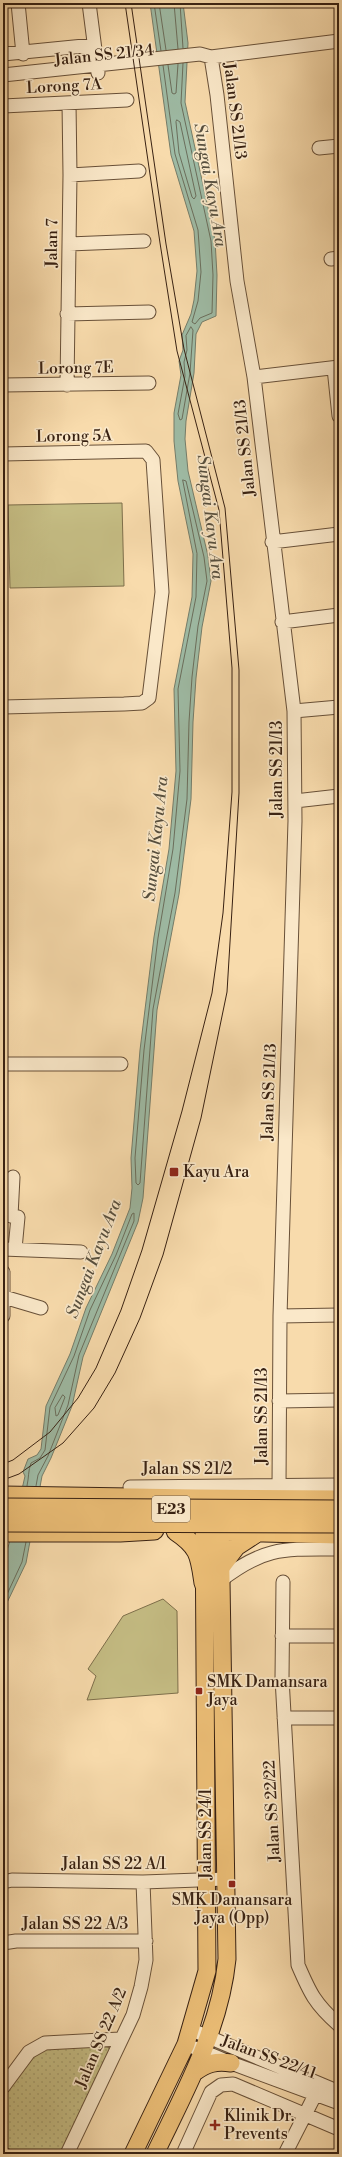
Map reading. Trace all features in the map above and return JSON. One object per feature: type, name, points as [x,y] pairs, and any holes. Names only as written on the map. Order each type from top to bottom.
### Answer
[{"type":"highway","points":[[3,1496],[339,1500]]},
{"type":"highway","points":[[150,1530],[162,1524],[168,1514],[164,1502],[158,1499]]},
{"type":"highway","points":[[304,1499],[288,1505],[283,1515],[287,1525],[305,1534]]},
{"type":"highway","name":"E23","points":[[3,1508],[339,1510]]},
{"type":"highway","name":"E23","points":[[3,1522],[339,1524]]},
{"type":"highway","points":[[176,1530],[195,1546],[215,1577],[236,1546],[256,1533]]},
{"type":"highway","points":[[3,1532],[63,1533],[176,1530],[339,1534]]},
{"type":"main road","name":"Jalan SS 24/1","points":[[156,2154],[206,2044],[223,1990],[227,1967],[226,1880],[212,1499]]},
{"type":"main road","name":"Jalan SS 24/1","points":[[133,2154],[189,2037],[207,1972],[207,1880],[215,1577]]},
{"type":"main road","points":[[194,2072],[204,2065],[219,2061],[231,2063]]},
{"type":"street","points":[[18,3],[23,54]]},
{"type":"street","points":[[89,3],[97,70]]},
{"type":"street","name":"Jalan SS 21/34","points":[[3,83],[97,70],[339,41]]},
{"type":"street","points":[[3,54],[23,54],[94,45]]},
{"type":"street","name":"Jalan SS 21/13","points":[[205,57],[217,94],[237,281],[254,377],[272,542],[294,711],[295,801],[280,1316],[279,1486]]},
{"type":"street","name":"Jalan SS 21/34","points":[[3,75],[97,70]]},
{"type":"street","name":"Lorong 7A","points":[[3,106],[128,100]]},
{"type":"street","name":"Jalan 7","points":[[68,385],[67,314],[70,175],[69,103]]},
{"type":"street","points":[[320,148],[339,146]]},
{"type":"street","points":[[70,175],[140,171]]},
{"type":"street","points":[[69,244],[144,241]]},
{"type":"street","points":[[67,314],[149,312]]},
{"type":"street","points":[[254,377],[336,368],[339,416]]},
{"type":"street","name":"Lorong 7E","points":[[3,385],[149,384]]},
{"type":"street","name":"Lorong 5A","points":[[3,454],[146,451],[154,460],[162,592],[149,698],[142,703],[3,707]]},
{"type":"street","points":[[272,542],[339,534]]},
{"type":"street","points":[[282,622],[339,615]]},
{"type":"street","points":[[294,711],[339,707]]},
{"type":"street","points":[[295,801],[339,796]]},
{"type":"street","points":[[3,1064],[121,1064]]},
{"type":"street","points":[[13,1177],[11,1216],[18,1217],[9,1249],[81,1252]]},
{"type":"street","points":[[3,1272],[3,1316]]},
{"type":"street","points":[[4,1297],[41,1308]]},
{"type":"street","points":[[280,1316],[339,1315]]},
{"type":"street","points":[[279,1401],[339,1400]]},
{"type":"street","name":"Jalan SS 21/2","points":[[130,1487],[339,1485]]},
{"type":"street","points":[[215,1577],[263,1554],[286,1549],[339,1549]]},
{"type":"street","name":"Jalan SS 22/22","points":[[283,1582],[282,1636],[284,1718],[298,1965],[311,1995],[320,2008],[339,2025]]},
{"type":"street","points":[[282,1636],[339,1636]]},
{"type":"street","points":[[284,1718],[339,1718]]},
{"type":"street","name":"Jalan SS 22 A/1","points":[[3,1882],[12,1880],[143,1882],[226,1880]]},
{"type":"street","name":"Jalan SS 22 A/2","points":[[67,2154],[120,2039],[133,2015],[141,1987],[146,1960],[143,1882]]},
{"type":"street","name":"Jalan SS 22 A/3","points":[[3,1942],[146,1941]]},
{"type":"street","name":"Jalan SS 22/41","points":[[189,2037],[339,2092]]},
{"type":"street","points":[[3,2087],[29,2052],[45,2043],[120,2039]]},
{"type":"street","name":"Jalan SS 22/41","points":[[206,2044],[231,2063],[339,2102]]},
{"type":"street","points":[[183,2154],[211,2092],[221,2085],[233,2084],[339,2129]]},
{"type":"street","points":[[285,2154],[316,2093]]},
{"type":"shaded area","points":[[122,503],[124,586],[10,588],[8,505]]},
{"type":"shaded area","points":[[163,1599],[177,1611],[178,1693],[87,1700],[96,1676],[88,1669],[123,1616]]},
{"type":"shaded area","points":[[98,2040],[108,2047],[113,2055],[66,2154],[20,2154],[3,2146],[3,2097],[30,2058],[49,2046]]},
{"type":"water","points":[[150,3],[183,3],[188,43],[185,102],[215,240],[217,275],[216,316],[202,322],[196,334],[194,373],[186,421],[185,439],[188,471],[208,556],[211,581],[202,627],[196,678],[191,799],[179,894],[157,1010],[143,1198],[138,1222],[83,1357],[72,1406],[42,1476],[26,1563],[3,1611],[3,1562],[11,1538],[25,1476],[23,1472],[28,1459],[37,1455],[41,1449],[46,1406],[70,1354],[86,1308],[112,1254],[130,1208],[132,1188],[131,1158],[140,1050],[154,937],[169,849],[176,771],[174,689],[192,597],[193,554],[178,481],[174,441],[174,413],[181,375],[179,361],[183,350],[182,335],[191,314],[197,271],[194,231],[171,155]]},
{"type":"tram line","points":[[3,1464],[13,1460],[50,1432],[78,1398],[96,1368],[121,1310],[142,1250],[182,1111],[212,993],[223,913],[232,792],[232,668],[219,510],[177,351],[125,3]]},
{"type":"tram line","points":[[3,1480],[19,1474],[63,1443],[94,1408],[115,1373],[140,1318],[163,1255],[201,1118],[227,992],[239,793],[239,670],[225,508],[184,349],[166,244],[131,3]]},
{"type":"place","name":"Kayu Ara","points":[[174,1172]]},
{"type":"place","name":"SMK Damansara Jaya","points":[[199,1691]]},
{"type":"place","name":"SMK Damansara Jaya (Opp)","points":[[232,1884]]},
{"type":"place","name":"Klinik Dr. Prevents","points":[[215,2125]]},
{"type":"water label","name":"Sungai Kayu Ara","points":[[210,185]]},
{"type":"water label","name":"Sungai Kayu Ara","points":[[210,517]]},
{"type":"water label","name":"Sungai Kayu Ara","points":[[156,839]]},
{"type":"water label","name":"Sungai Kayu Ara","points":[[94,1259]]}]
